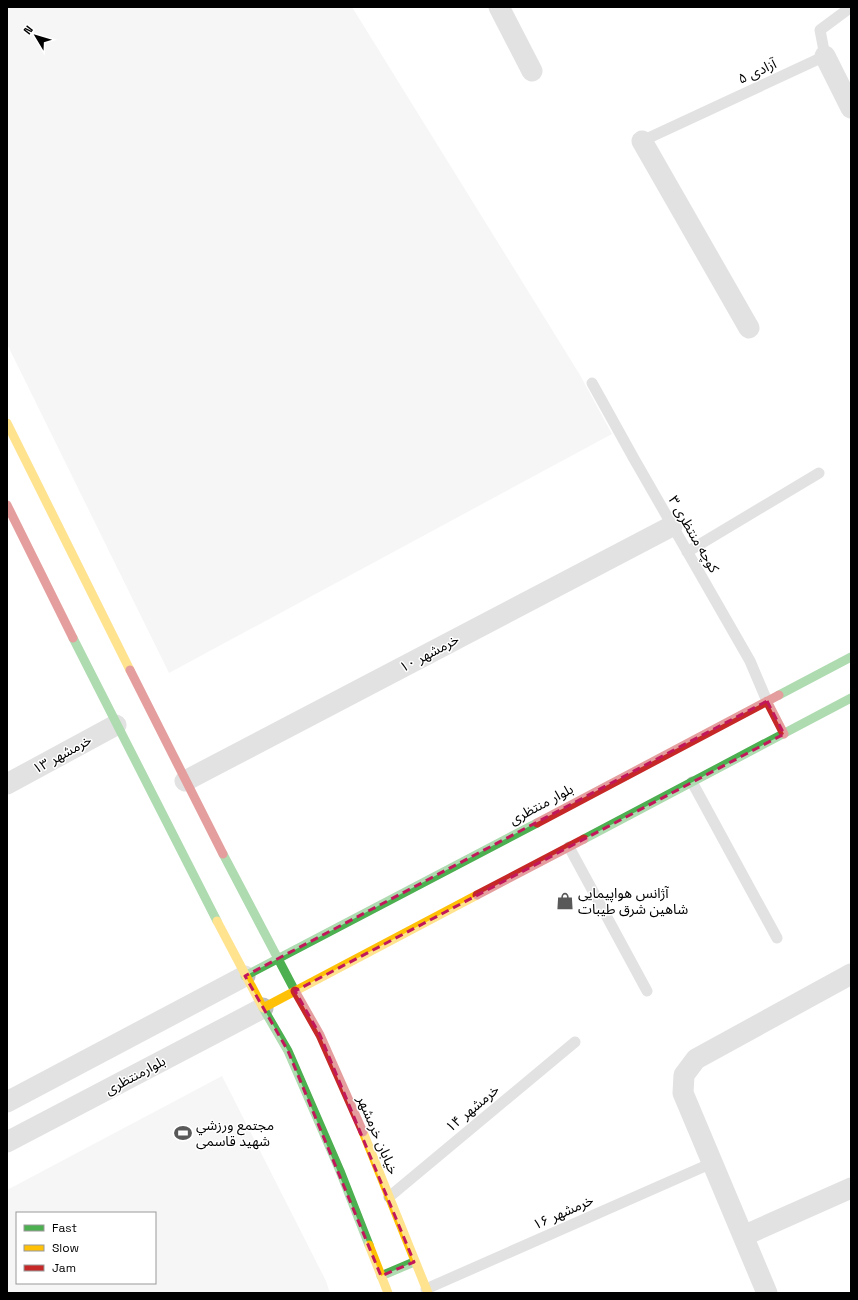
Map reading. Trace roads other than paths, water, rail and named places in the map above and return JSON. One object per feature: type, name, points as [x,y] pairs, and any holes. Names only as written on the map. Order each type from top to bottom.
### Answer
[{"type":"main road","name":"خیابان خرمشهر","points":[[7,423],[185,781],[277,960],[320,1035],[374,1157],[414,1262],[427,1291]]},
{"type":"main road","points":[[7,505],[116,724],[245,976],[291,1058],[340,1171],[388,1293]]},
{"type":"main road","name":"بلوار منتظری","points":[[245,976],[851,656]]},
{"type":"main road","points":[[767,701],[784,734]]},
{"type":"main road","points":[[263,1008],[784,734],[850,702]]},
{"type":"main road","points":[[381,1276],[414,1262]]},
{"type":"street","points":[[499,7],[532,71]]},
{"type":"street","points":[[825,56],[851,108]]},
{"type":"street","points":[[642,141],[750,328]]},
{"type":"street","name":"خرمشهر ۱۰","points":[[185,781],[672,526]]},
{"type":"street","name":"خرمشهر ۱۳","points":[[7,784],[116,724]]},
{"type":"street","points":[[767,1293],[683,1093],[684,1075],[696,1059],[851,974]]},
{"type":"street","points":[[7,1102],[245,976]]},
{"type":"street","name":"بلوارمنتظری","points":[[7,1142],[263,1008]]},
{"type":"street","points":[[743,1236],[851,1188]]},
{"type":"lane","points":[[825,56],[820,30],[851,7]]},
{"type":"lane","name":"آزادی ۵","points":[[642,141],[825,56]]},
{"type":"lane","name":"کوچه منتظری ۳","points":[[592,383],[750,662],[767,701]]},
{"type":"lane","points":[[687,552],[819,474]]},
{"type":"lane","points":[[692,782],[777,938]]},
{"type":"lane","points":[[569,847],[647,991]]},
{"type":"lane","name":"خرمشهر ۱۴","points":[[389,1197],[575,1042]]},
{"type":"lane","name":"خرمشهر ۱۶","points":[[427,1291],[712,1163]]},
{"type":"place","name":"آژانس هواپیمایی شاهین شرق طیبات","points":[[565,901]]},
{"type":"place","name":"مجتمع ورزشي شهید قاسمی","points":[[183,1133]]}]
